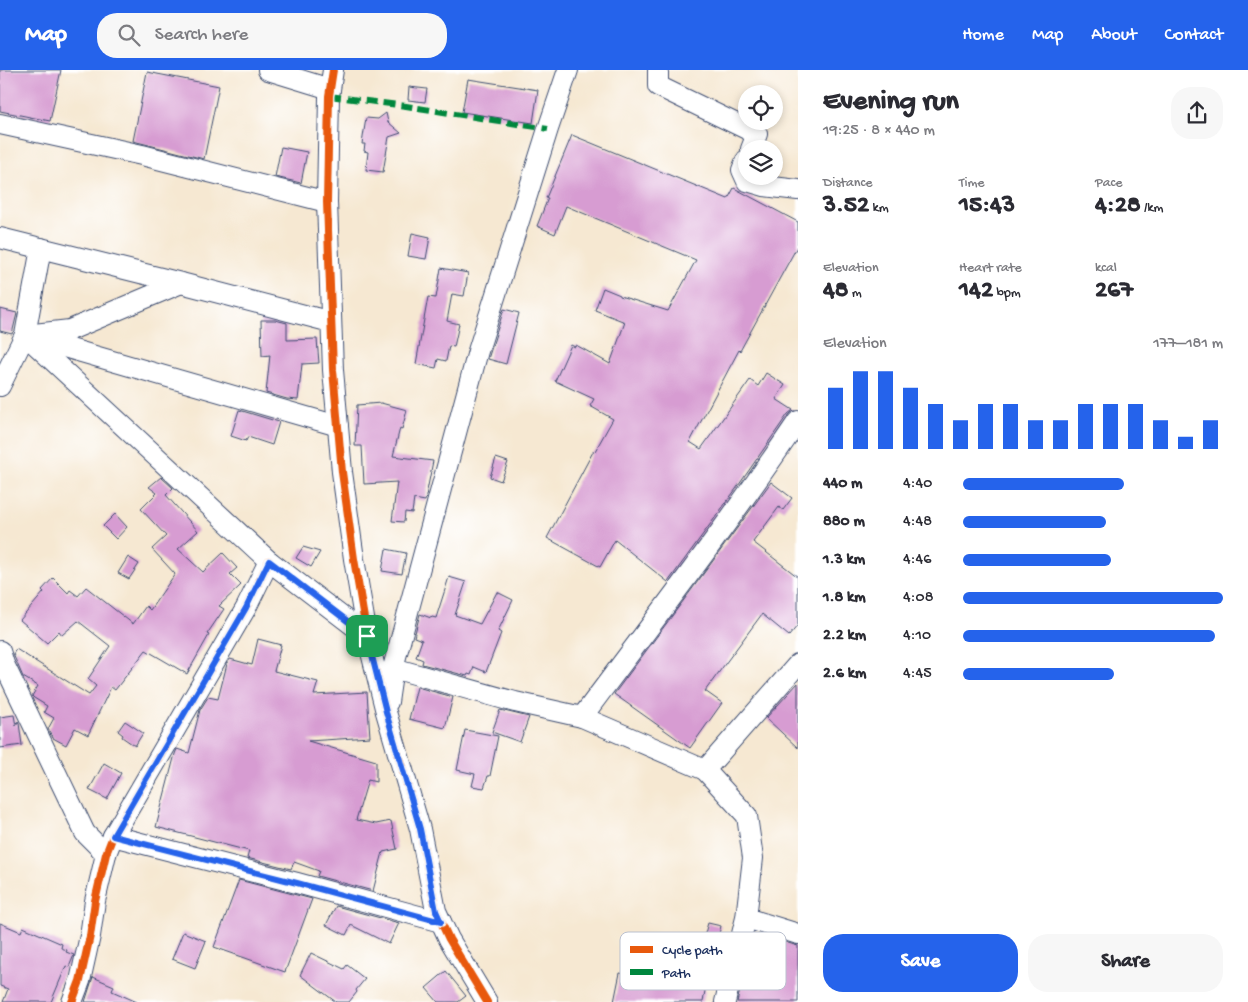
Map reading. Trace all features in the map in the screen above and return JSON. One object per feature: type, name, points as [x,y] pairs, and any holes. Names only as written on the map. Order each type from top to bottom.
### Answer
[{"type":"street","points":[[268,70],[331,79],[326,202],[333,370],[342,472],[367,636],[386,712],[420,829],[436,911],[449,939],[487,1002]]},
{"type":"street","points":[[386,712],[393,668],[478,351],[568,70]]},
{"type":"street","points":[[658,70],[658,86],[757,134],[755,140]]},
{"type":"street","points":[[0,124],[142,155],[326,202]]},
{"type":"street","points":[[761,185],[798,190]]},
{"type":"street","points":[[0,238],[331,322]]},
{"type":"street","points":[[0,386],[25,335],[41,248]]},
{"type":"street","points":[[25,335],[70,330],[181,283]]},
{"type":"street","points":[[25,335],[338,426]]},
{"type":"street","points":[[25,335],[269,561],[367,636]]},
{"type":"street","points":[[582,717],[772,460],[798,421]]},
{"type":"street","points":[[72,1002],[80,981],[90,936],[95,901],[109,845],[246,608],[269,561]]},
{"type":"street","points":[[0,651],[4,664],[85,833],[109,845],[306,886],[441,922]]},
{"type":"street","points":[[705,770],[798,664]]},
{"type":"street","points":[[393,668],[515,702],[582,717],[705,770],[747,816],[753,858],[742,932]]},
{"type":"street","points":[[746,918],[798,934]]},
{"type":"building","points":[[0,70],[61,70],[50,121],[0,111]]},
{"type":"building","points":[[147,72],[219,86],[204,159],[133,141]]},
{"type":"building","points":[[468,79],[538,90],[533,123],[462,112]]},
{"type":"building","points":[[409,87],[427,89],[425,102],[408,100]]},
{"type":"building","points":[[386,113],[388,122],[401,133],[389,137],[383,172],[366,170],[368,152],[364,151],[365,144],[362,144],[366,118],[378,119]]},
{"type":"building","points":[[572,135],[728,199],[734,188],[798,222],[798,245],[690,442],[701,449],[750,380],[758,386],[766,373],[785,385],[776,399],[793,410],[788,414],[668,582],[615,540],[600,567],[547,538],[594,450],[613,419],[590,406],[594,399],[555,381],[571,345],[575,347],[576,345],[610,364],[625,322],[595,310],[603,288],[620,296],[668,311],[696,260],[566,206],[555,234],[537,226],[548,198],[546,198]]},
{"type":"building","points":[[281,147],[307,152],[301,183],[275,177]]},
{"type":"building","points":[[412,233],[430,237],[426,259],[408,256]]},
{"type":"building","points":[[441,268],[468,273],[464,296],[452,294],[447,321],[459,324],[454,347],[449,346],[446,361],[438,359],[436,368],[416,364],[428,297],[436,298]]},
{"type":"building","points":[[0,309],[17,313],[12,334],[0,331]]},
{"type":"building","points":[[504,309],[519,313],[506,364],[488,359]]},
{"type":"building","points":[[261,320],[275,320],[287,323],[287,340],[317,339],[319,363],[302,364],[298,400],[266,393],[270,355],[262,356]]},
{"type":"building","points":[[381,403],[407,410],[393,456],[433,461],[425,501],[414,499],[412,513],[405,512],[404,522],[392,521],[397,482],[364,484],[362,446],[355,446],[357,405]]},
{"type":"building","points":[[239,410],[279,422],[272,445],[248,437],[246,441],[231,436]]},
{"type":"building","points":[[496,458],[508,462],[501,481],[490,477]]},
{"type":"building","points":[[161,477],[173,488],[166,495],[198,531],[178,549],[203,572],[223,553],[237,568],[230,574],[241,585],[219,606],[224,609],[207,634],[209,635],[187,674],[146,650],[115,690],[111,687],[88,735],[75,728],[66,745],[53,738],[48,729],[54,718],[44,712],[47,706],[32,696],[38,686],[23,677],[13,654],[16,649],[89,695],[96,686],[88,679],[110,646],[78,621],[62,635],[59,631],[47,643],[20,620],[44,592],[42,590],[53,578],[68,593],[70,590],[78,596],[86,587],[133,624],[146,606],[150,610],[175,574],[152,549],[166,536],[141,509],[157,493],[149,487]]},
{"type":"building","points":[[771,482],[792,498],[783,510],[779,507],[753,542],[798,577],[798,625],[789,636],[762,614],[705,691],[722,703],[690,748],[614,694]]},
{"type":"building","points":[[115,514],[127,527],[116,539],[103,526]]},
{"type":"building","points":[[303,547],[320,552],[311,567],[296,558]]},
{"type":"building","points":[[386,549],[406,553],[402,574],[382,571]]},
{"type":"building","points":[[128,557],[139,564],[129,579],[118,573]]},
{"type":"building","points":[[449,577],[466,582],[455,615],[480,624],[497,592],[513,600],[498,631],[501,633],[486,672],[474,667],[471,675],[468,674],[467,676],[422,664],[423,660],[416,657],[422,640],[414,637],[420,614],[436,618]]},
{"type":"building","points":[[258,639],[281,645],[274,671],[318,682],[314,695],[367,692],[370,737],[308,741],[376,761],[376,782],[368,780],[356,820],[376,824],[391,821],[397,849],[383,852],[373,891],[317,876],[319,871],[294,862],[291,869],[247,858],[249,851],[156,827],[177,749],[189,753],[200,710],[208,697],[218,699],[230,659],[252,665]]},
{"type":"building","points":[[798,683],[798,748],[766,718]]},
{"type":"building","points":[[417,687],[453,697],[445,728],[409,719]]},
{"type":"building","points":[[500,710],[529,717],[520,742],[492,732]]},
{"type":"building","points":[[14,715],[16,726],[18,721],[19,723],[22,745],[0,748],[0,717]]},
{"type":"building","points":[[125,721],[143,733],[135,746],[122,737],[123,735],[118,731]]},
{"type":"building","points":[[465,730],[498,736],[490,776],[488,776],[484,788],[472,786],[475,774],[457,770]]},
{"type":"building","points":[[104,763],[121,773],[107,799],[89,790]]},
{"type":"building","points":[[239,880],[312,899],[285,972],[214,947]]},
{"type":"building","points":[[336,906],[399,923],[389,944],[351,925],[346,935],[326,925]]},
{"type":"building","points":[[0,923],[21,932],[23,927],[62,944],[61,948],[74,955],[69,967],[66,966],[51,1002],[3,1002],[8,989],[0,986]]},
{"type":"building","points":[[708,923],[721,926],[719,932],[705,932]]},
{"type":"building","points":[[183,932],[206,941],[195,968],[172,959]]},
{"type":"building","points":[[786,942],[798,946],[798,1002],[737,1002],[740,990],[786,990]]},
{"type":"building","points":[[311,953],[344,969],[347,965],[365,979],[349,1002],[336,1002],[300,975]]},
{"type":"building","points":[[446,971],[466,996],[458,1002],[438,1002],[426,988]]},
{"type":"building","points":[[620,973],[620,990],[705,991],[703,1002],[614,1002]]},
{"type":"building","points":[[93,977],[114,986],[112,991],[137,1002],[85,1002]]},
{"type":"marked path","points":[[329,96],[406,106],[548,129]]},
{"type":"cycle path","points":[[333,70],[329,96],[327,202],[333,370],[342,472],[354,559],[367,636],[386,712],[420,829],[436,911],[449,939],[487,1002]]},
{"type":"cycle path","points":[[72,1002],[80,981],[90,936],[95,901],[106,854],[113,836],[246,608],[269,561]]},
{"type":"route","points":[[269,561],[367,636],[386,712],[420,829],[436,911],[441,922],[113,836],[246,608],[269,561]]}]
